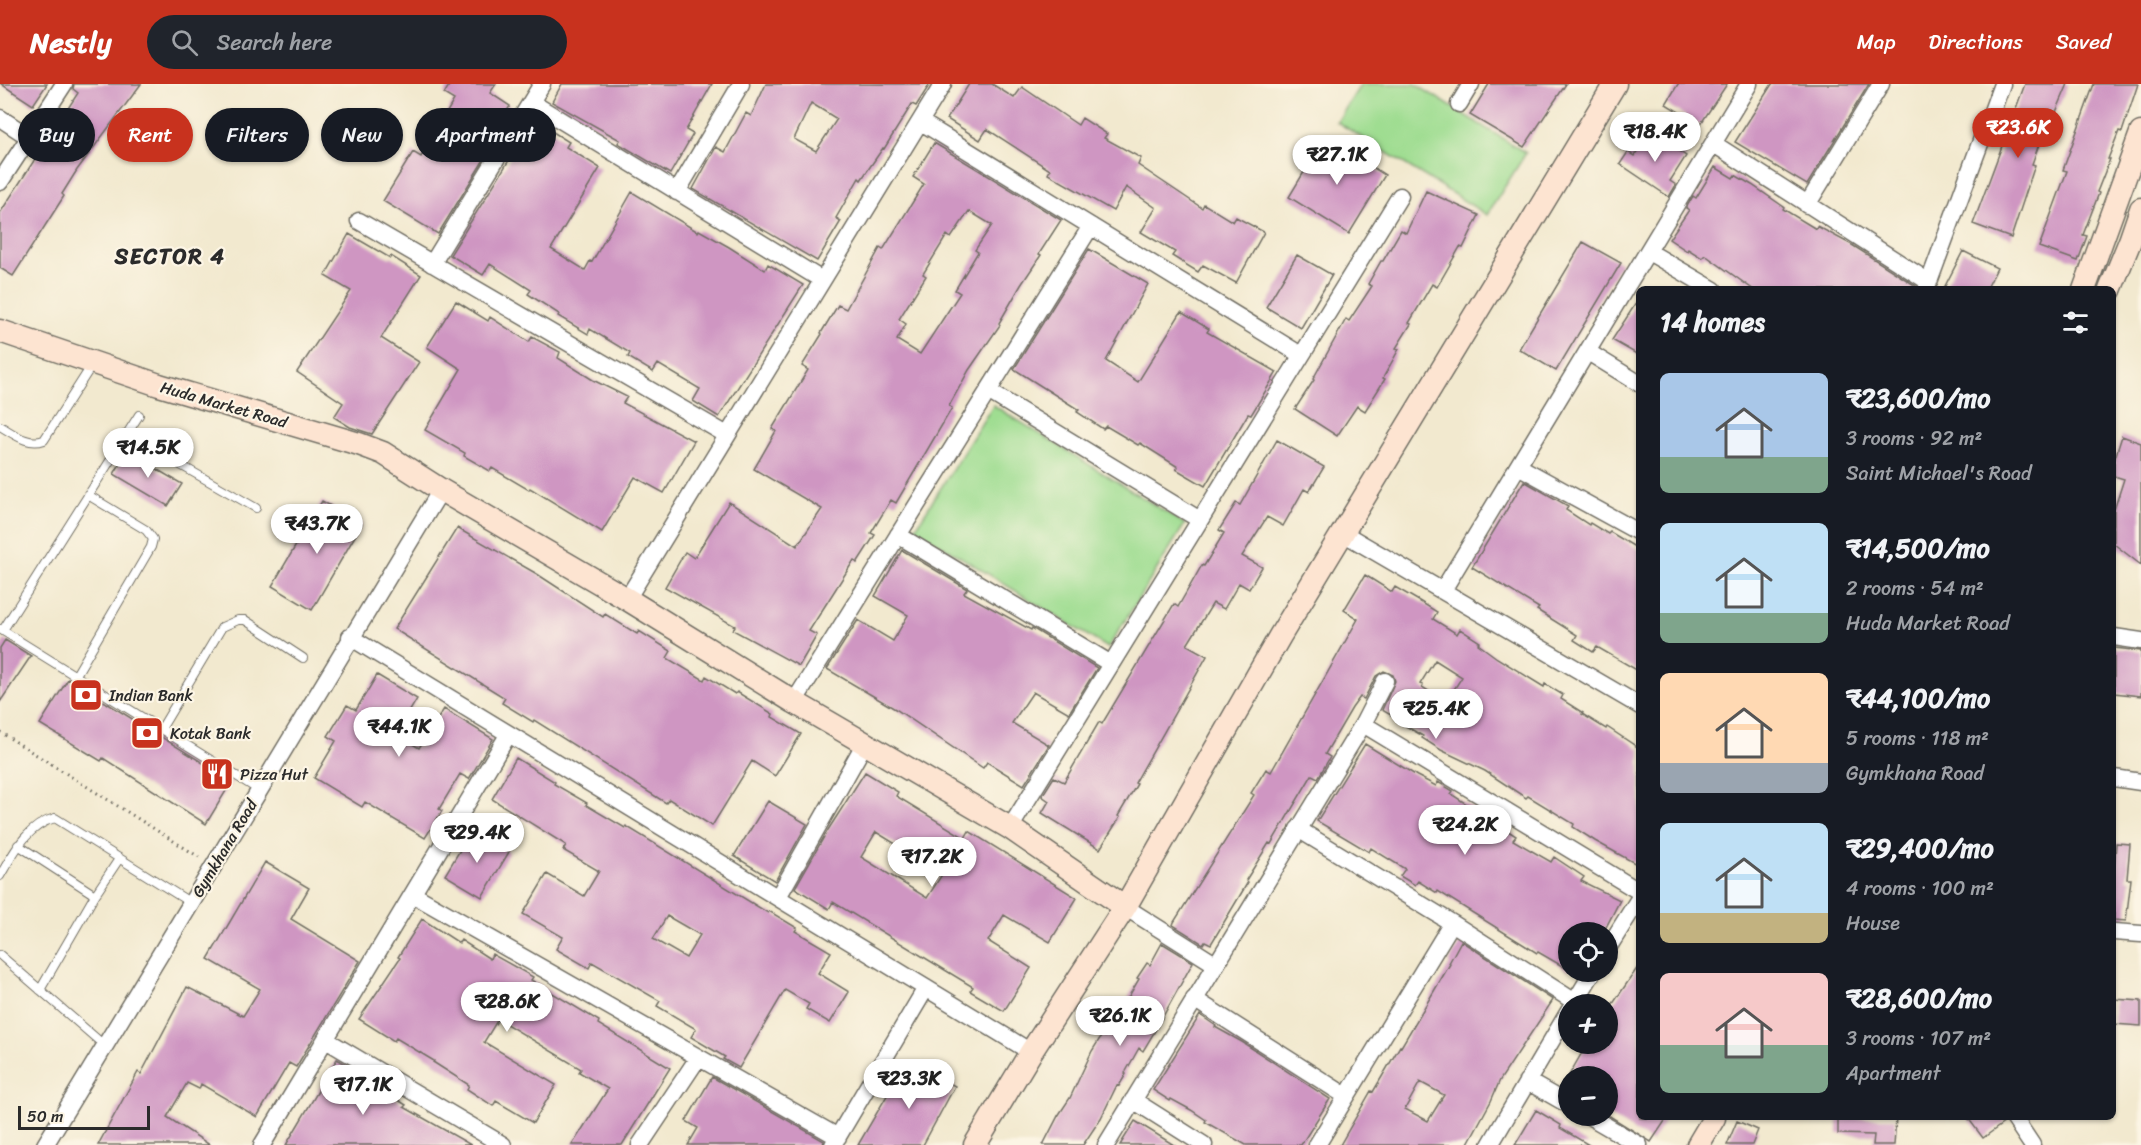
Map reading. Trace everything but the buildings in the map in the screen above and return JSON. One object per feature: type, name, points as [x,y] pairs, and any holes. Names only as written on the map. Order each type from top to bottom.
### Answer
[{"type":"street","points":[[48,108],[64,84]]},
{"type":"street","points":[[432,264],[542,84]]},
{"type":"street","points":[[677,192],[741,84]]},
{"type":"street","points":[[627,599],[943,84]]},
{"type":"street","points":[[1459,104],[1471,84]]},
{"type":"street","points":[[975,1145],[1031,1052],[1125,907],[1280,636],[1614,84]]},
{"type":"street","points":[[1443,590],[1749,84]]},
{"type":"street","points":[[1807,205],[1881,84]]},
{"type":"street","points":[[1714,144],[1928,286],[2002,84]]},
{"type":"street","points":[[531,102],[822,280]]},
{"type":"street","points":[[0,118],[18,130]]},
{"type":"street","points":[[921,122],[1301,355]]},
{"type":"street","points":[[2085,286],[2141,133]]},
{"type":"street","points":[[0,182],[18,154]]},
{"type":"street","points":[[1010,828],[1400,196]]},
{"type":"street","points":[[2112,286],[2136,242],[2141,209]]},
{"type":"street","points":[[359,221],[727,435]]},
{"type":"street","points":[[794,702],[1091,226]]},
{"type":"street","points":[[2102,239],[2136,242]]},
{"type":"street","points":[[1649,252],[1707,286]]},
{"type":"street","name":"Huda Market Road","points":[[0,331],[159,386],[383,453],[794,702],[1010,828],[1125,907]]},
{"type":"street","points":[[1588,352],[1636,382]]},
{"type":"street","points":[[988,391],[1200,520]]},
{"type":"street","points":[[1518,466],[1636,531]]},
{"type":"street","name":"Gymkhana Road","points":[[45,1145],[350,637],[441,490]]},
{"type":"street","points":[[1343,533],[1636,704]]},
{"type":"street","points":[[898,535],[1111,664]]},
{"type":"street","points":[[350,637],[1031,1052]]},
{"type":"street","points":[[2116,637],[2141,641]]},
{"type":"street","points":[[1106,1145],[1363,724],[1385,681]]},
{"type":"street","points":[[1363,724],[1636,890]]},
{"type":"street","points":[[262,1145],[508,735]]},
{"type":"street","points":[[778,897],[865,743]]},
{"type":"street","points":[[2116,778],[2141,782]]},
{"type":"street","points":[[1298,829],[1452,923],[1558,996]]},
{"type":"street","points":[[414,895],[698,1058],[835,1141],[926,988]]},
{"type":"street","points":[[1618,932],[1636,903]]},
{"type":"street","points":[[1125,907],[1215,964]]},
{"type":"street","points":[[1317,1145],[1452,923]]},
{"type":"street","points":[[2116,932],[2141,934]]},
{"type":"street","points":[[1194,999],[1346,1096]]},
{"type":"street","points":[[1490,1145],[1558,1029]]},
{"type":"street","points":[[326,1040],[502,1145]]},
{"type":"street","points":[[640,1145],[698,1058]]},
{"type":"street","points":[[1527,1081],[1558,1099]]},
{"type":"street","points":[[1133,1101],[1204,1145]]},
{"type":"street","points":[[1698,1145],[1713,1120]]},
{"type":"street","points":[[2015,1120],[2032,1145]]},
{"type":"street","points":[[1606,1126],[1639,1145]]},
{"type":"lane","points":[[0,426],[27,441],[44,440],[94,362]]},
{"type":"lane","points":[[139,415],[1,630],[259,790]]},
{"type":"lane","points":[[126,434],[256,508]]},
{"type":"lane","points":[[76,675],[151,547],[153,539],[146,530],[88,495]]},
{"type":"lane","points":[[161,729],[222,627],[238,620],[245,620],[303,658]]},
{"type":"lane","points":[[0,876],[18,845],[37,827],[55,818],[190,903]]},
{"type":"lane","points":[[18,845],[95,896]]},
{"type":"lane","points":[[40,990],[119,859]]},
{"type":"lane","points":[[0,955],[105,1046]]},
{"type":"path","points":[[0,732],[213,866]]},
{"type":"green space","points":[[1361,84],[1415,84],[1526,153],[1487,215],[1337,122]]},
{"type":"green space","points":[[993,405],[1185,524],[1108,648],[915,529]]},
{"type":"place","name":"Indian Bank","points":[[86,695]]},
{"type":"place","name":"Kotak Bank","points":[[147,733]]},
{"type":"place","name":"Pizza Hut","points":[[217,774]]},
{"type":"district","name":"SECTOR 4","points":[[170,256]]}]
